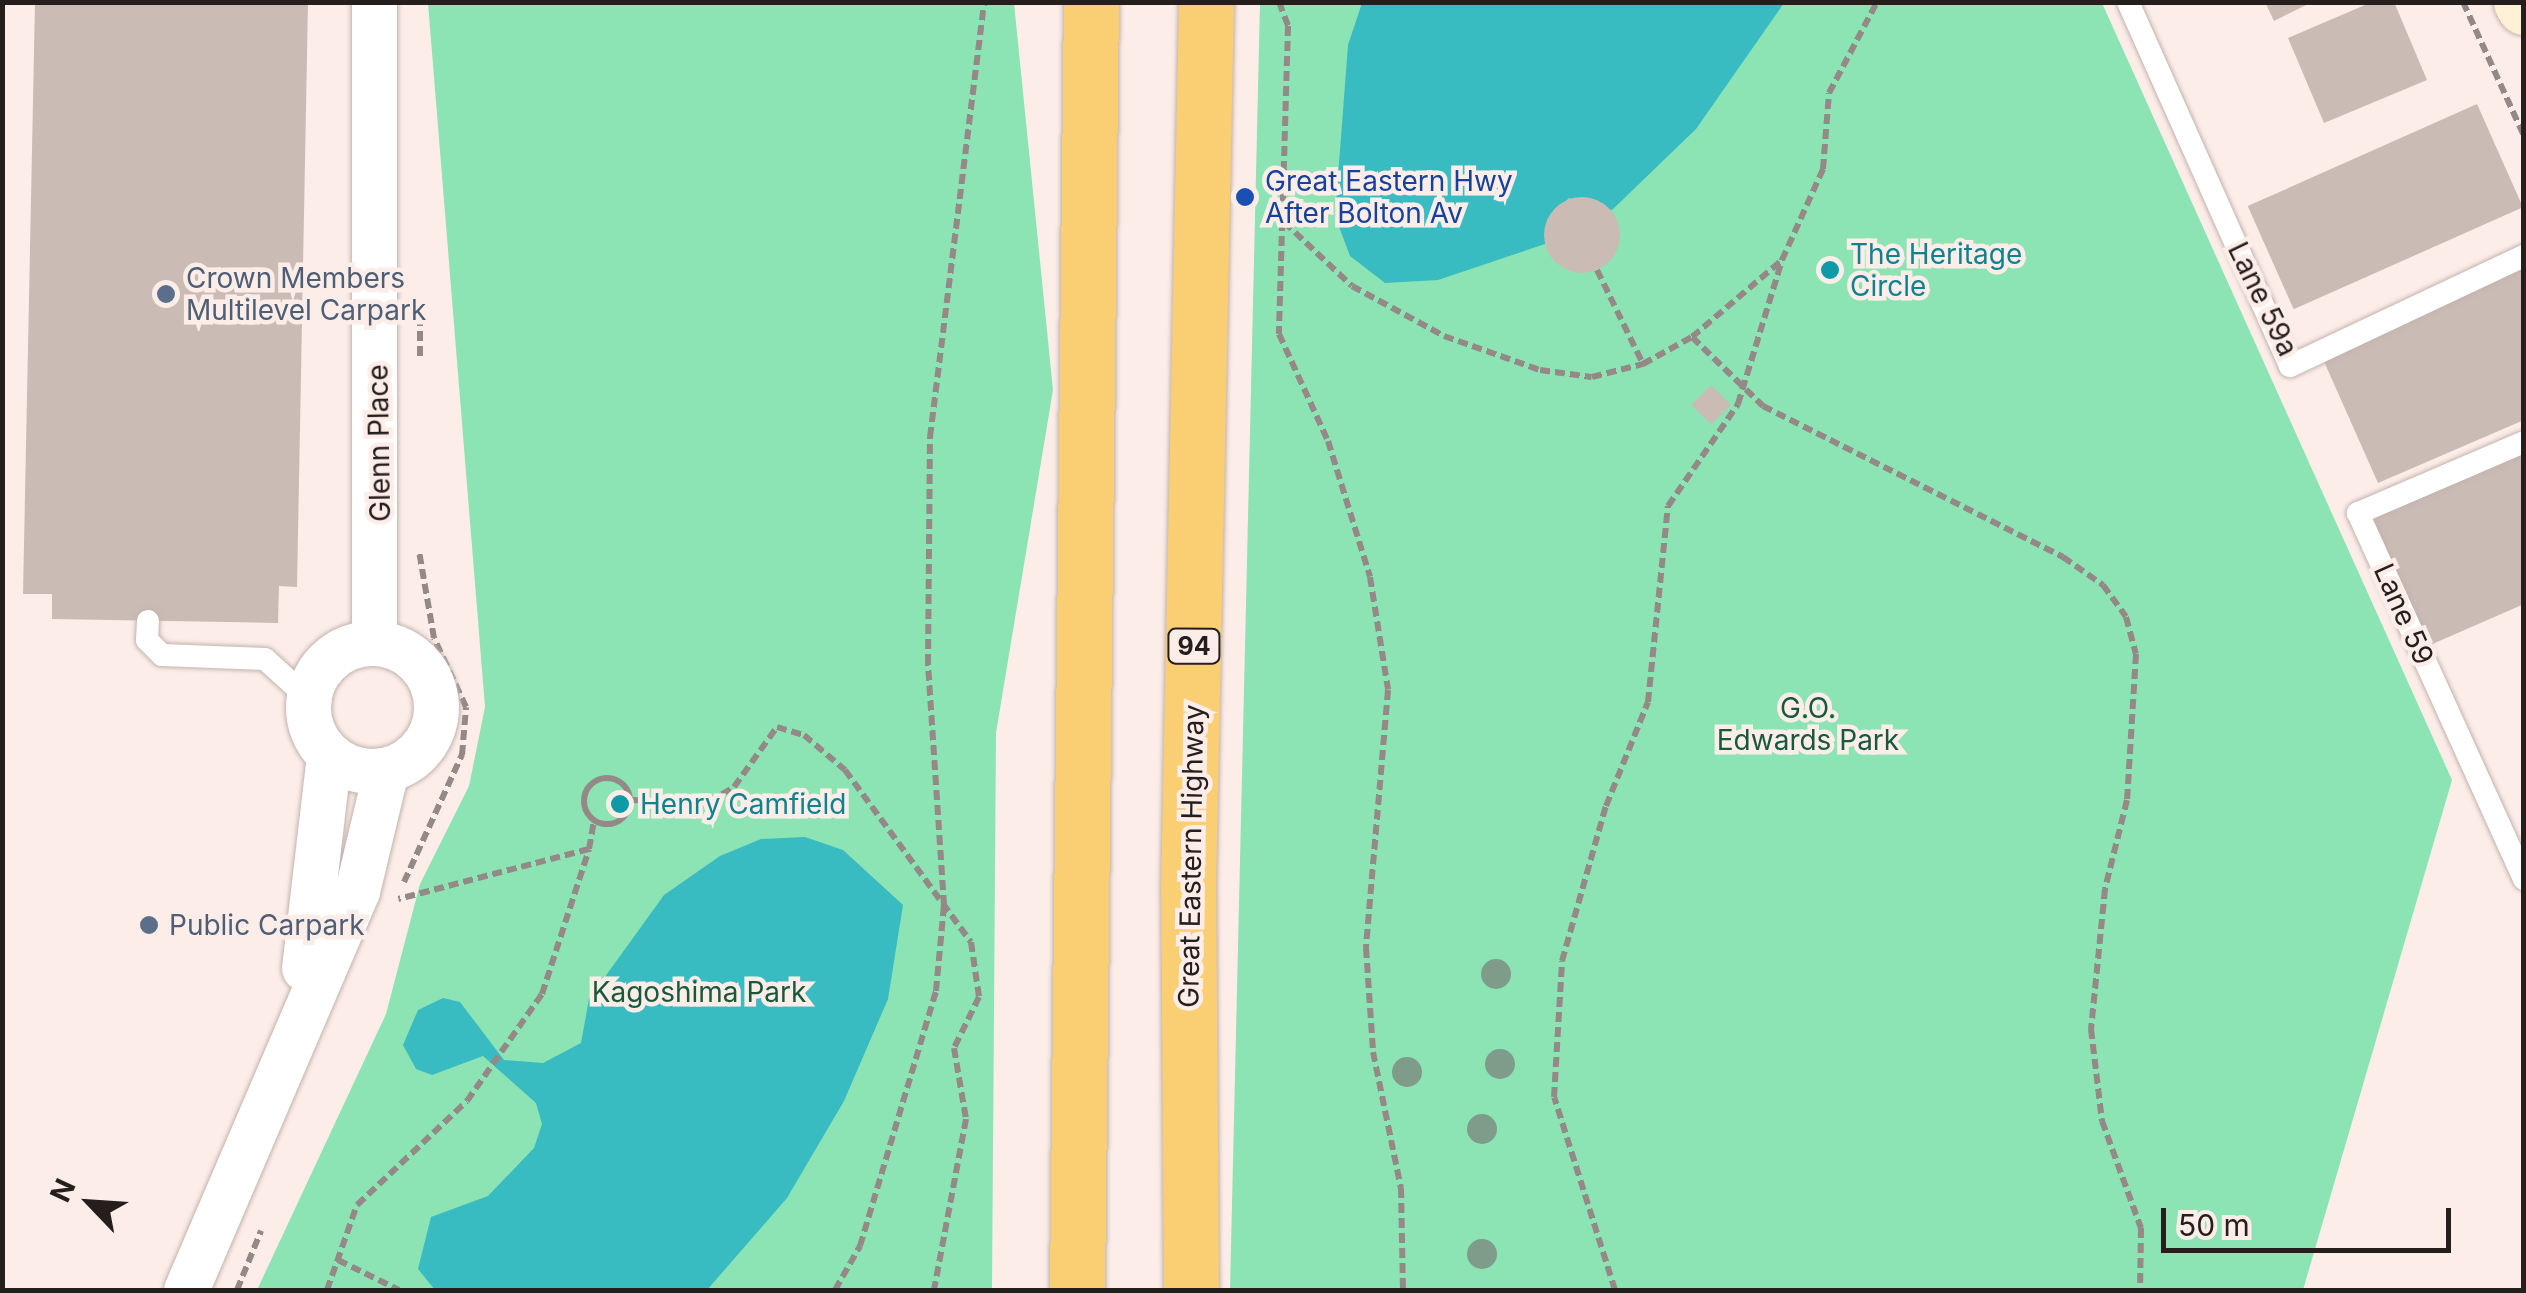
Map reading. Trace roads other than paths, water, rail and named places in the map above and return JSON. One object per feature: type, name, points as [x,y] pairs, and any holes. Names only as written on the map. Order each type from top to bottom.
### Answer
[{"type":"highway","name":"Great Eastern Highway","points":[[1191,1290],[1188,890],[1206,2]]},
{"type":"highway","points":[[1077,1290],[1087,15]]},
{"type":"street","name":"Glenn Place","points":[[374,2],[374,642]]},
{"type":"street","points":[[186,1290],[296,1020],[356,891],[386,770],[421,748],[435,700],[412,656],[374,642],[324,664],[309,698],[330,755],[296,1020]]},
{"type":"street","points":[[330,755],[386,770]]},
{"type":"lane","name":"Lane 59a","points":[[2128,2],[2290,366],[2524,256]]},
{"type":"lane","name":"Lane 59","points":[[2524,442],[2358,512],[2524,878]]},
{"type":"lane","points":[[148,620],[147,640],[162,655],[265,659],[309,698]]},
{"type":"water","points":[[1362,2],[1784,3],[1696,129],[1612,210],[1569,198],[1547,220],[1545,244],[1438,280],[1385,283],[1350,256],[1335,216],[1348,45]]},
{"type":"water","points":[[805,837],[843,850],[903,905],[888,999],[844,1101],[787,1198],[707,1290],[435,1290],[418,1269],[431,1217],[488,1196],[534,1148],[542,1124],[536,1103],[483,1056],[432,1075],[416,1069],[403,1045],[418,1010],[443,998],[460,1002],[504,1060],[543,1063],[581,1043],[589,999],[664,895],[720,856],[761,839]]},
{"type":"place","name":"Great Eastern Hwy After Bolton Av","points":[[1245,197]]},
{"type":"place","name":"The Heritage Circle","points":[[1830,270]]},
{"type":"place","name":"Crown Members Multilevel Carpark","points":[[166,294]]},
{"type":"place","name":"Henry Camfield","points":[[620,804]]},
{"type":"place","name":"Public Carpark","points":[[149,925]]},
{"type":"park label","name":"G.O. Edwards Park","points":[[1808,724]]},
{"type":"park label","name":"Kagoshima Park","points":[[699,992]]}]
